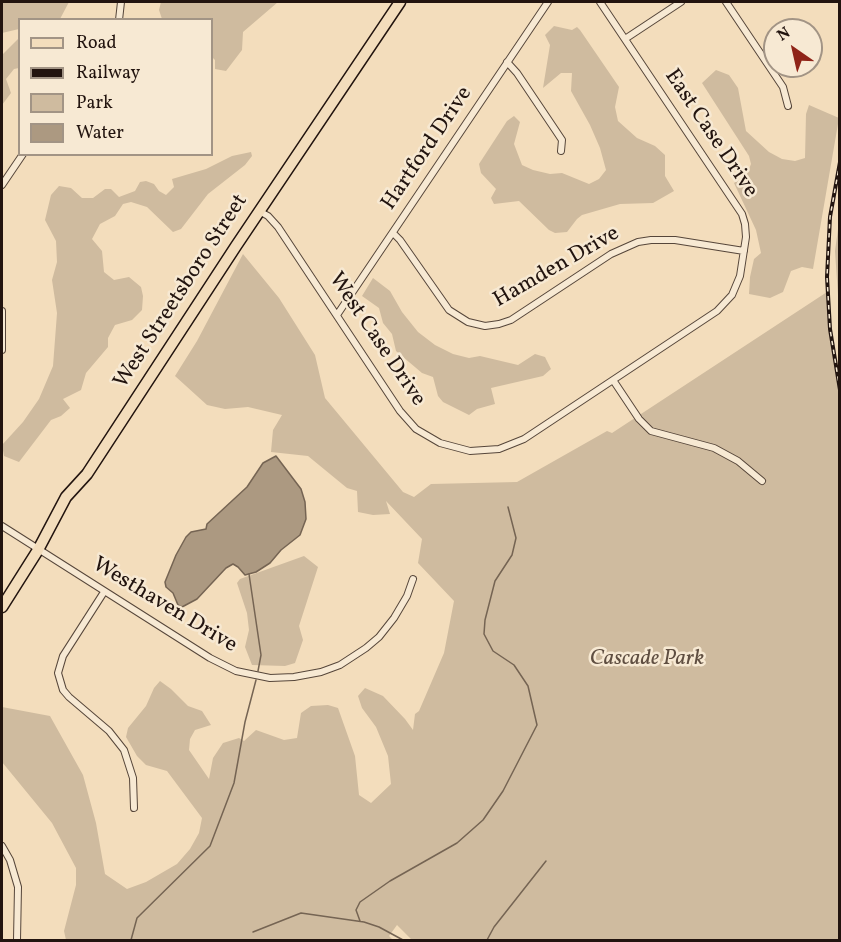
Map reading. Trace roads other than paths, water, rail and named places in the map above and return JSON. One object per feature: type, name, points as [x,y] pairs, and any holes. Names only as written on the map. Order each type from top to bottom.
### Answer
[{"type":"main road","name":"West Streetsboro Street","points":[[2,607],[38,550],[66,497],[87,474],[259,211],[400,2]]},
{"type":"street","points":[[119,18],[121,2]]},
{"type":"street","name":"Hartford Drive","points":[[337,315],[548,2]]},
{"type":"street","name":"East Case Drive","points":[[600,2],[742,214],[745,224],[740,278],[726,304],[613,380]]},
{"type":"street","points":[[625,39],[681,2]]},
{"type":"street","points":[[726,2],[783,87],[788,106]]},
{"type":"street","points":[[507,62],[562,140],[561,151]]},
{"type":"street","points":[[2,185],[22,156]]},
{"type":"street","name":"West Case Drive","points":[[259,211],[273,220],[409,421],[432,440],[457,449],[487,450],[516,443],[613,380]]},
{"type":"street","name":"Hamden Drive","points":[[393,233],[449,310],[468,322],[485,326],[511,320],[609,256],[638,242],[675,240],[744,252]]},
{"type":"street","points":[[2,311],[2,350]]},
{"type":"street","points":[[613,380],[639,419],[651,431],[714,448],[738,461],[762,481]]},
{"type":"street","name":"Westhaven Drive","points":[[2,526],[224,666],[248,674],[282,678],[332,668],[366,648],[379,637],[407,596],[413,579]]},
{"type":"street","points":[[104,592],[63,656],[58,673],[60,682],[69,697],[109,731],[124,750],[133,778],[134,808]]},
{"type":"street","points":[[2,846],[10,860],[18,887],[17,940]]},
{"type":"water","points":[[276,456],[301,489],[305,502],[306,519],[300,535],[281,550],[270,563],[256,572],[245,575],[233,564],[226,568],[197,599],[182,607],[178,605],[165,582],[186,537],[191,532],[206,529],[207,524],[247,487],[263,463]]},
{"type":"waterway","points":[[360,921],[356,910],[360,902],[390,881],[457,843],[483,820],[503,791],[537,725],[528,686],[514,665],[493,651],[484,634],[485,620],[495,581],[512,555],[516,538],[508,507]]},
{"type":"waterway","points":[[249,574],[261,655],[258,671]]},
{"type":"waterway","points":[[131,940],[137,918],[210,846],[234,783],[245,722],[256,680]]},
{"type":"waterway","points":[[487,940],[494,927],[546,861]]},
{"type":"waterway","points":[[253,932],[301,913],[364,922],[403,940]]},
{"type":"railway","points":[[840,162],[830,217],[827,277],[830,329],[840,390]]},
{"type":"park label","name":"Cascade Park","points":[[647,660]]}]
